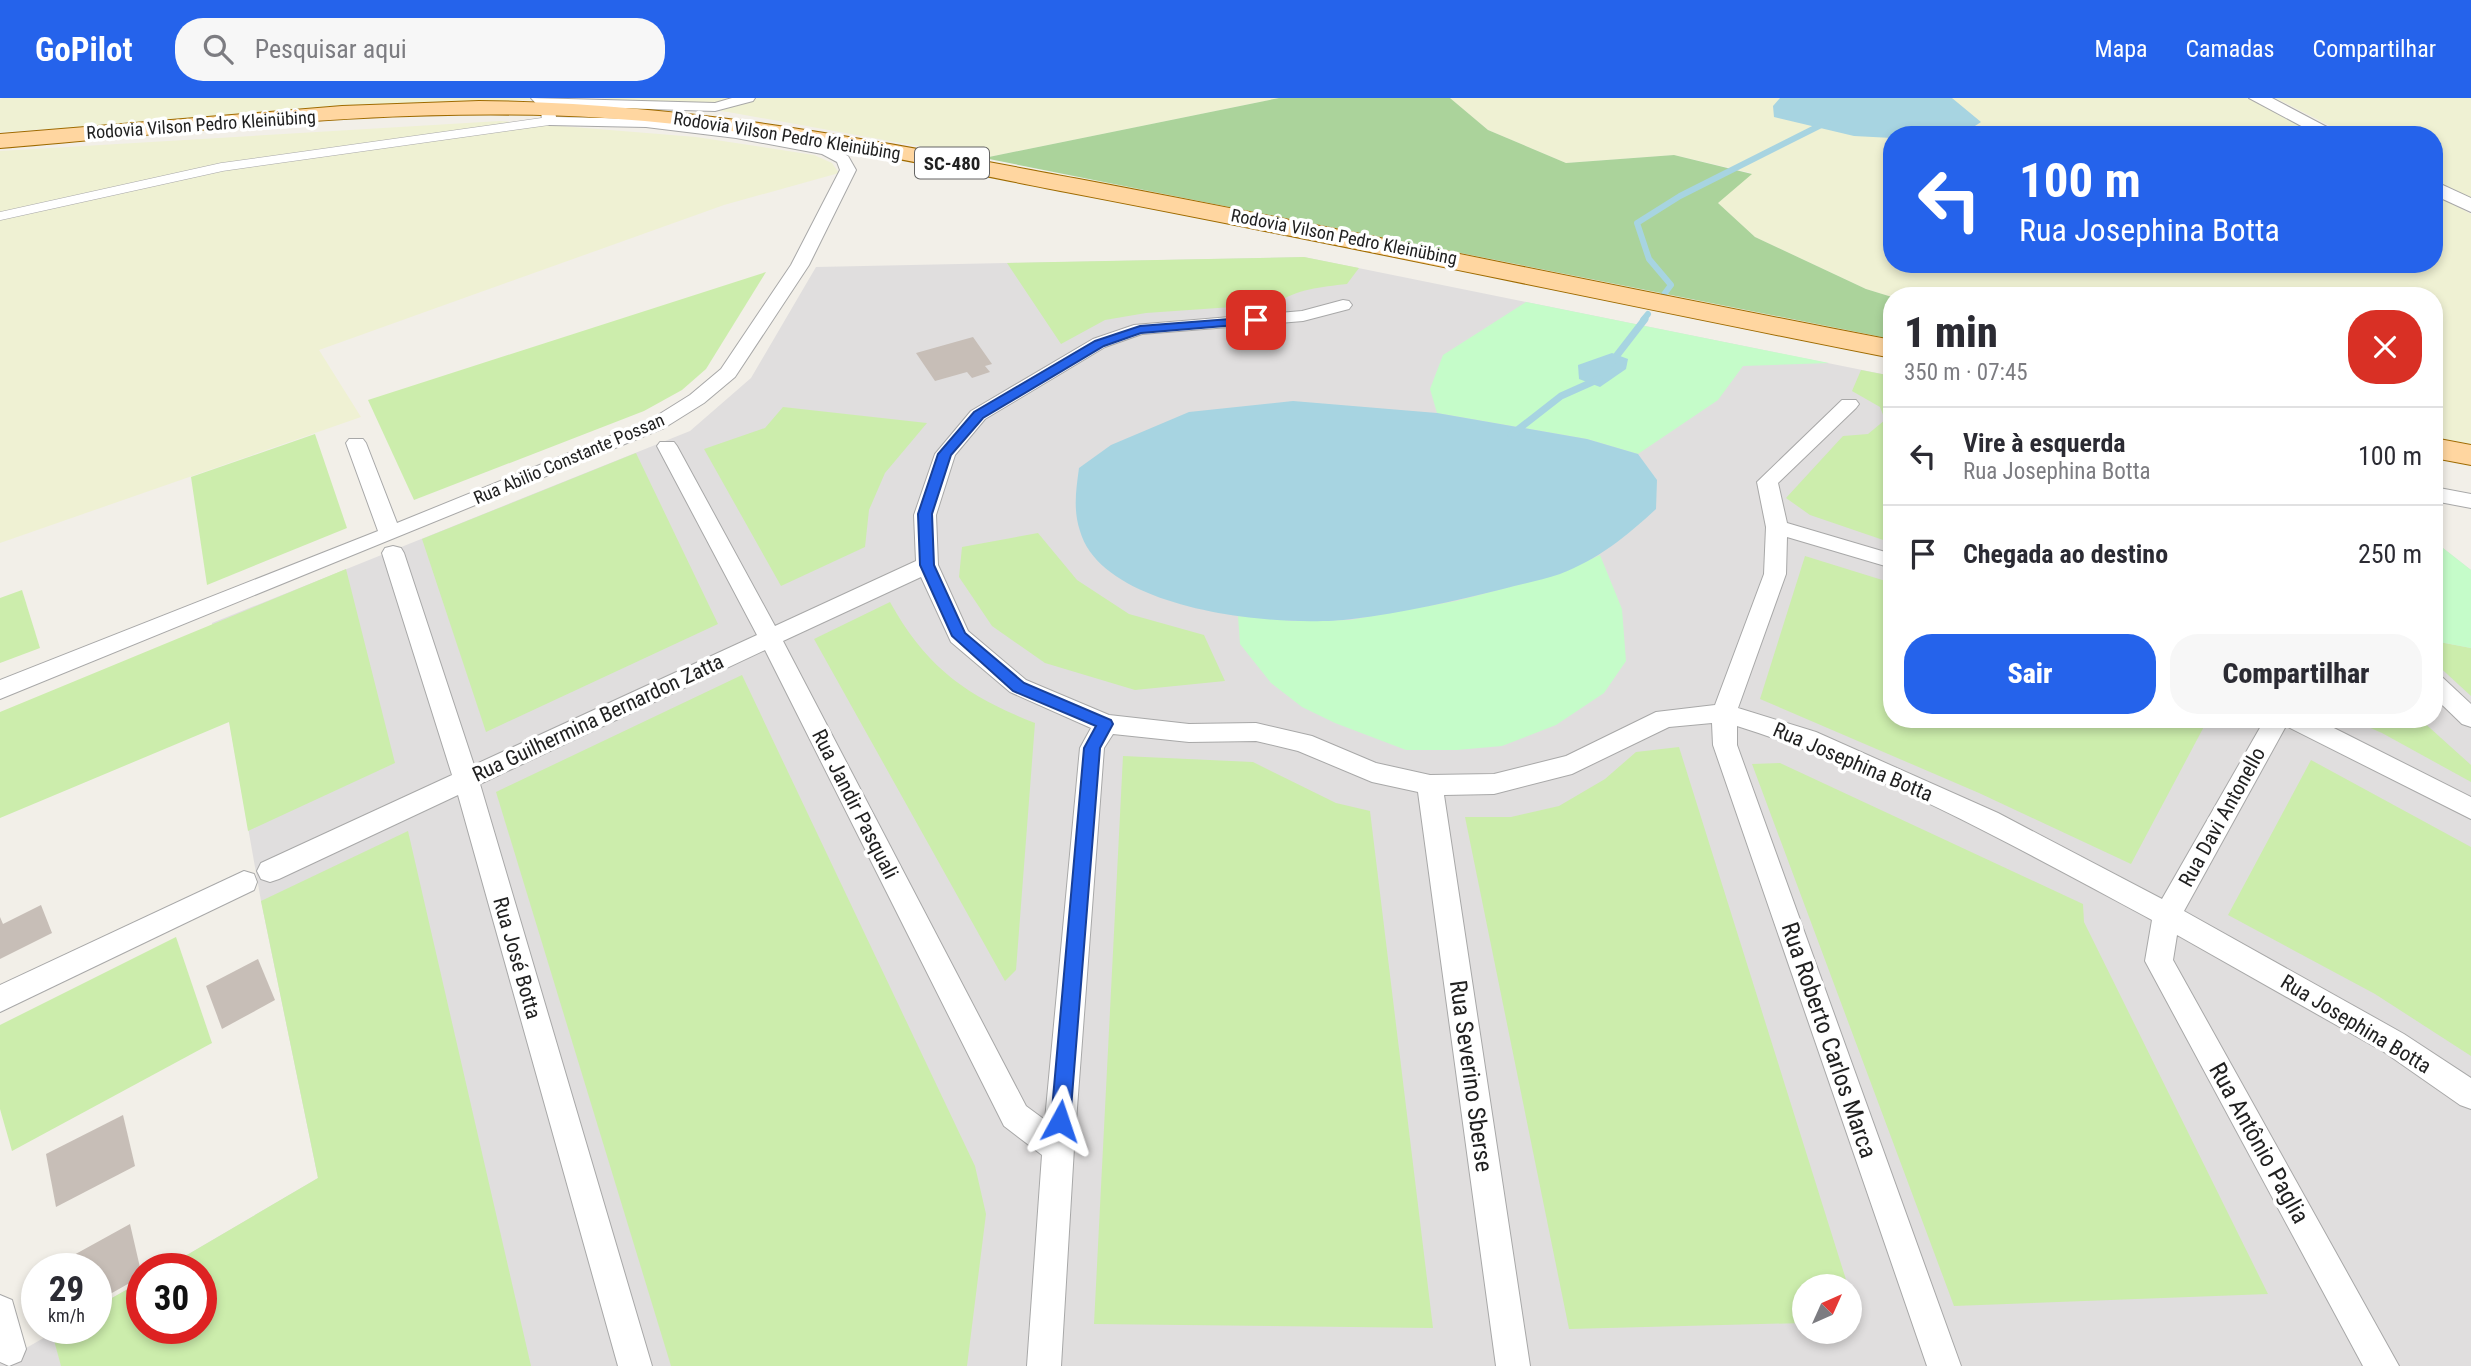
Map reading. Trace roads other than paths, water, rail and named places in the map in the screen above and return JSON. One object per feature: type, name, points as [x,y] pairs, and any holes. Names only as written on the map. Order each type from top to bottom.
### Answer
[{"type":"main road","name":"Rodovia Vilson Pedro Kleinübing","points":[[0,141],[367,112],[544,107],[701,120],[815,137],[1370,242],[1883,347]]},
{"type":"main road","points":[[2443,450],[2471,455]]},
{"type":"street","points":[[544,107],[715,107],[748,98]]},
{"type":"street","points":[[2258,98],[2315,126]]},
{"type":"street","name":"Rua Abilio Constante Possan","points":[[0,690],[392,544],[657,424],[697,399],[728,373],[800,265],[848,170],[843,159],[826,150],[736,134],[544,107]]},
{"type":"street","points":[[2443,192],[2471,206]]},
{"type":"street","name":"Rua Josephina Botta","points":[[1343,305],[1303,316],[1140,329],[1099,343],[978,415],[945,454],[925,514],[927,565],[959,636],[1018,687],[1105,724],[1189,733],[1256,732],[1303,743],[1372,772],[1430,785],[1494,784],[1572,764],[1665,718],[1724,713],[1807,739],[1989,820],[2167,915],[2393,1042],[2471,1095]]},
{"type":"street","points":[[1724,713],[1775,574],[1777,527],[1767,482],[1849,404]]},
{"type":"street","name":"Rua José Botta","points":[[356,443],[392,544],[466,780],[635,1366]]},
{"type":"street","name":"Rua Jandir Pasquali","points":[[667,446],[770,638],[1015,1116],[1058,1148]]},
{"type":"street","points":[[2443,496],[2471,501]]},
{"type":"street","points":[[1777,527],[1883,558]]},
{"type":"street","name":"Rua Guilhermina Bernardon Zatta","points":[[270,871],[927,565]]},
{"type":"street","points":[[2443,692],[2471,718]]},
{"type":"street","name":"Rua Roberto Carlos Marca","points":[[1724,713],[1725,745],[1944,1366]]},
{"type":"street","points":[[1044,1366],[1058,1148],[1092,748],[1105,724]]},
{"type":"street","name":"Rua Davi Antonello","points":[[2167,915],[2272,728]]},
{"type":"street","points":[[2312,728],[2471,808]]},
{"type":"street","name":"Rua Severino Sberse","points":[[1430,785],[1513,1366]]},
{"type":"street","points":[[0,999],[244,882]]},
{"type":"street","name":"Rua Antônio Paglia","points":[[2167,915],[2159,961],[2382,1366]]},
{"type":"street","points":[[0,1312],[9,1349]]},
{"type":"lane","points":[[0,216],[222,167],[544,107]]},
{"type":"water","points":[[1780,98],[1952,98],[1981,122],[1975,126],[1883,126],[1883,138],[1854,136],[1774,117],[1773,106]]},
{"type":"water","points":[[1612,353],[1628,359],[1626,369],[1600,387],[1579,379],[1578,365]]},
{"type":"water","points":[[1293,401],[1437,413],[1587,439],[1638,454],[1657,480],[1656,509],[1611,546],[1587,562],[1560,574],[1447,602],[1352,619],[1283,620],[1198,609],[1158,597],[1122,580],[1095,558],[1080,531],[1076,515],[1079,468],[1111,445],[1189,412]]},
{"type":"waterway","points":[[1662,297],[1671,285],[1649,259],[1637,223],[1680,196],[1827,122]]},
{"type":"waterway","points":[[1643,320],[1648,314]]},
{"type":"waterway","points":[[1611,363],[1645,319]]},
{"type":"waterway","points":[[1511,435],[1561,396],[1599,379]]}]
